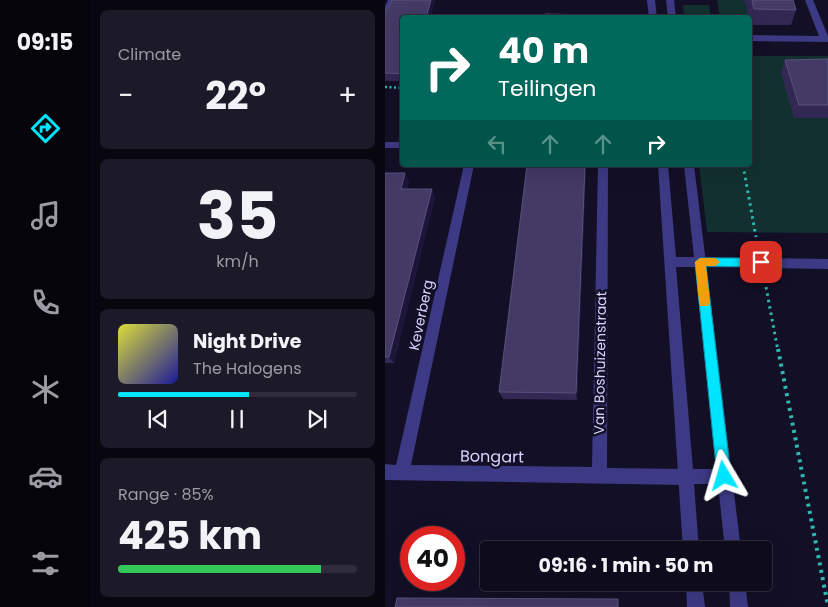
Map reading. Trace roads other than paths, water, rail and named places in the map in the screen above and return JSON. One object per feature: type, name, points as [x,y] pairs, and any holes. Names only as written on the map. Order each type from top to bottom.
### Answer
[{"type":"street","points":[[385,15],[392,0]]},
{"type":"street","points":[[651,0],[653,15]]},
{"type":"street","points":[[669,0],[672,15]]},
{"type":"street","points":[[752,38],[826,39],[809,0]]},
{"type":"street","points":[[385,144],[400,145]]},
{"type":"street","name":"Keverberg","points":[[402,472],[469,167]]},
{"type":"street","name":"Van Boshuizenstraat","points":[[599,475],[603,167]]},
{"type":"street","points":[[663,167],[690,541]]},
{"type":"street","points":[[689,167],[732,541]]},
{"type":"street","points":[[669,262],[828,264]]},
{"type":"street","name":"Bongart","points":[[385,472],[599,475]]},
{"type":"street","points":[[599,475],[724,476]]},
{"type":"street","points":[[695,591],[696,607]]},
{"type":"street","points":[[738,591],[739,607]]}]
